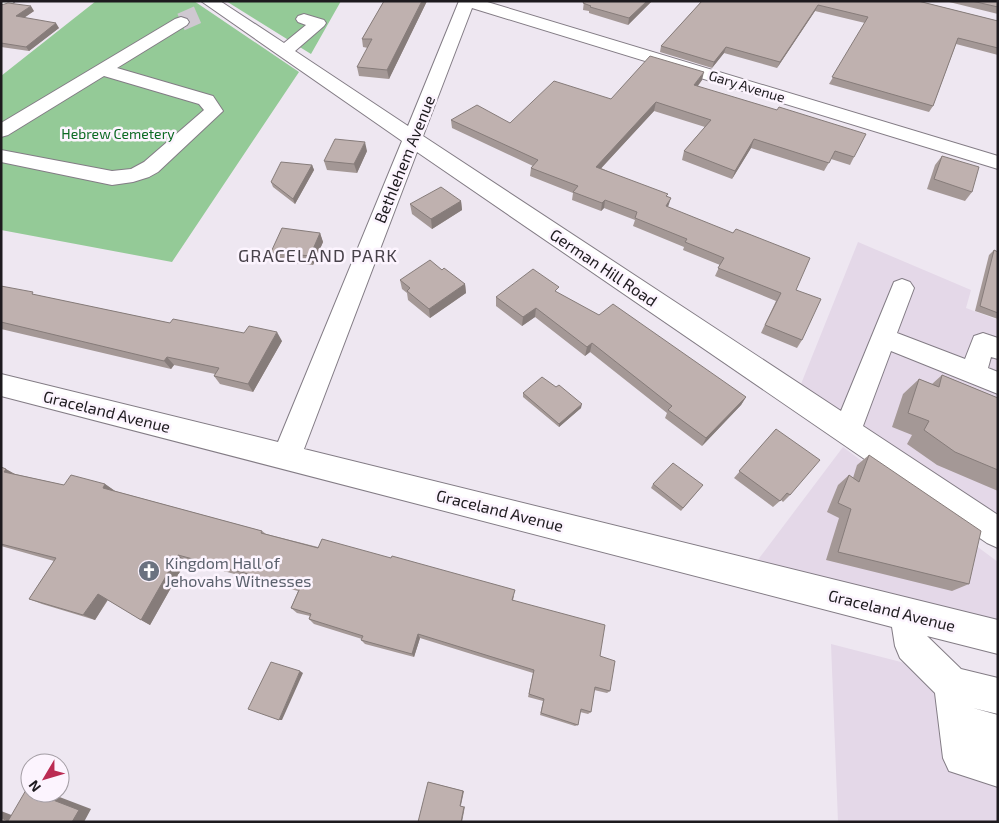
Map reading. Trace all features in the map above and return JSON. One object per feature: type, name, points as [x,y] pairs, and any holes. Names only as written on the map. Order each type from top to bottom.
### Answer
[{"type":"street","points":[[1,5],[6,1]]},
{"type":"street","name":"Bethlehem Avenue","points":[[287,456],[467,1]]},
{"type":"street","name":"Gary Avenue","points":[[467,1],[998,163]]},
{"type":"street","name":"German Hill Road","points":[[210,6],[285,42],[412,138],[998,533]]},
{"type":"street","points":[[285,42],[318,23],[309,13]]},
{"type":"street","points":[[1,131],[181,22]]},
{"type":"street","points":[[1,156],[112,178],[142,173],[214,110],[206,100],[104,70]]},
{"type":"street","points":[[847,431],[902,288]]},
{"type":"street","points":[[884,338],[998,383]]},
{"type":"street","points":[[973,374],[983,343],[998,349]]},
{"type":"street","name":"Graceland Avenue","points":[[1,385],[998,637]]},
{"type":"street","points":[[906,613],[912,646],[952,685],[998,696]]},
{"type":"street","points":[[952,685],[962,758],[998,768]]},
{"type":"street","points":[[957,723],[998,733]]},
{"type":"shaded area","points":[[858,242],[971,290],[966,308],[998,320],[998,524],[799,389]]},
{"type":"shaded area","points":[[843,447],[998,562],[998,625],[754,565]]},
{"type":"shaded area","points":[[831,644],[998,687],[998,822],[838,822]]},
{"type":"green space","name":"Hebrew Cemetery","points":[[96,1],[194,1],[299,72],[172,262],[1,230],[1,76]]},
{"type":"green space","points":[[226,1],[341,1],[311,54]]},
{"type":"building","points":[[384,1],[422,1],[387,70],[357,67],[372,39],[362,39]]},
{"type":"building","points":[[584,1],[647,1],[629,18],[590,7],[583,3]]},
{"type":"building","points":[[702,1],[918,1],[998,21],[998,48],[958,38],[933,106],[832,77],[868,17],[818,5],[780,62],[726,47],[714,62],[661,46]]},
{"type":"building","points":[[972,1],[998,1],[998,7]]},
{"type":"building","points":[[8,3],[31,6],[16,16],[56,23],[26,47],[1,43],[1,5]]},
{"type":"building","points":[[650,56],[704,72],[694,85],[777,110],[779,107],[866,134],[854,157],[835,151],[829,163],[754,139],[735,171],[684,151],[711,120],[656,102],[596,167],[668,194],[666,196],[671,198],[666,206],[733,233],[736,229],[810,258],[796,290],[821,299],[802,340],[765,325],[781,293],[718,268],[724,258],[685,242],[687,239],[635,218],[637,212],[605,200],[602,203],[573,192],[578,186],[531,168],[538,160],[451,120],[477,105],[510,123],[554,81],[611,99]]},
{"type":"building","points":[[335,139],[365,142],[354,164],[324,161]]},
{"type":"building","points":[[942,156],[979,167],[972,192],[934,179]]},
{"type":"building","points":[[281,162],[312,165],[293,199],[271,182]]},
{"type":"building","points":[[441,187],[461,201],[431,219],[410,204]]},
{"type":"building","points":[[282,228],[320,233],[310,256],[271,252]]},
{"type":"building","points":[[994,250],[998,252],[998,313],[980,306]]},
{"type":"building","points":[[430,260],[465,284],[429,309],[407,291],[410,288],[400,280]]},
{"type":"building","points":[[533,269],[559,287],[555,291],[599,315],[613,304],[746,397],[706,438],[668,410],[672,406],[592,343],[587,347],[536,308],[523,317],[496,297]]},
{"type":"building","points":[[1,286],[170,323],[173,319],[244,333],[249,326],[277,332],[248,384],[214,376],[219,368],[167,357],[164,361],[1,322]]},
{"type":"building","points":[[942,375],[998,398],[998,470],[955,452],[924,430],[929,421],[908,413],[919,379],[939,387]]},
{"type":"building","points":[[542,377],[556,387],[559,385],[582,404],[559,424],[523,393]]},
{"type":"building","points":[[776,429],[820,460],[790,495],[787,493],[780,501],[739,471]]},
{"type":"building","points":[[869,455],[981,531],[969,584],[838,552],[851,509],[838,503],[849,475],[859,482]]},
{"type":"building","points":[[673,463],[703,485],[683,508],[653,484]]},
{"type":"building","points":[[1,467],[6,469],[4,472],[64,485],[71,475],[105,484],[103,488],[318,548],[322,539],[515,590],[512,600],[605,625],[600,656],[615,661],[610,691],[595,687],[591,712],[581,709],[578,725],[541,713],[544,699],[529,694],[534,670],[418,634],[412,654],[361,640],[363,636],[309,619],[311,614],[291,608],[300,588],[178,555],[141,620],[98,594],[83,615],[29,599],[56,558],[1,544]]},
{"type":"building","points":[[271,662],[300,671],[279,720],[248,709]]},
{"type":"building","points":[[428,782],[463,791],[460,806],[464,807],[461,822],[418,822]]},
{"type":"building","points":[[20,800],[20,803],[61,803],[79,810],[72,822],[1,822],[1,818],[8,821]]},
{"type":"tunnel","points":[[181,22],[204,12]]},
{"type":"place","name":"Kingdom Hall of Jehovahs Witnesses","points":[[149,571]]},
{"type":"district","name":"GRACELAND PARK","points":[[318,255]]}]
